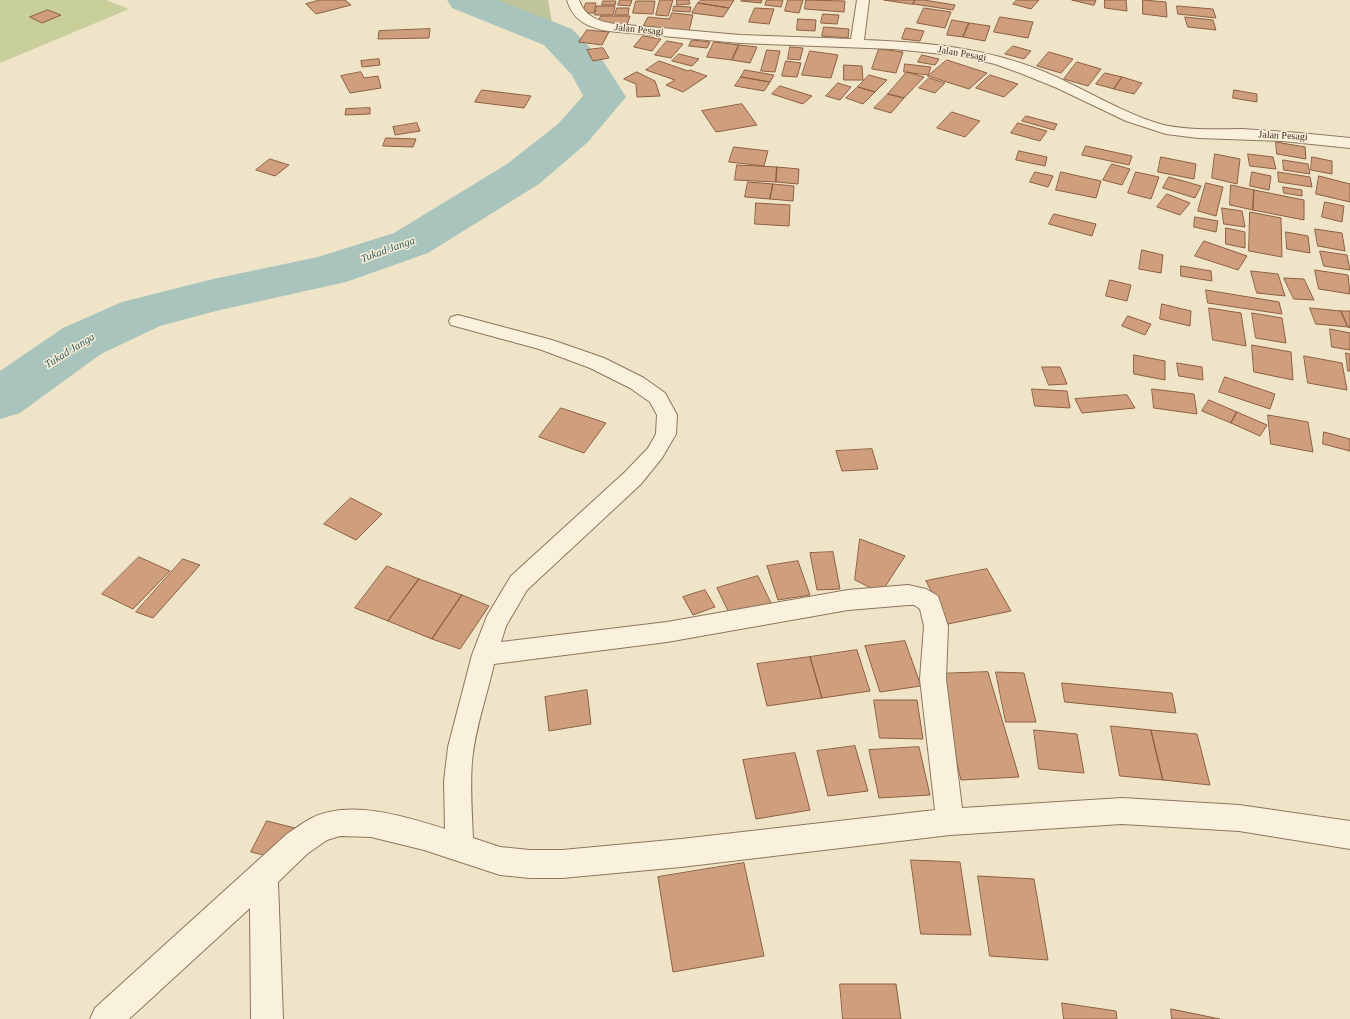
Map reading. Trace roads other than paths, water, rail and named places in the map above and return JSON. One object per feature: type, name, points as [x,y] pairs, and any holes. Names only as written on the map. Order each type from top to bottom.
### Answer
[{"type":"street","name":"Jalan Pesagi","points":[[573,0],[575,8],[583,18],[590,22],[608,26],[779,41],[857,43],[919,47],[997,60],[1055,82],[1124,115],[1155,127],[1216,134],[1310,138],[1350,143]]},
{"type":"street","points":[[857,43],[863,0]]},
{"type":"street","points":[[458,321],[545,344],[598,363],[637,383],[658,398],[666,415],[666,434],[655,453],[589,520],[519,583],[495,623],[484,655],[468,716],[459,761],[458,846]]},
{"type":"street","points":[[484,655],[667,632],[848,600],[898,595],[918,596],[930,603],[936,626],[933,679],[950,822]]},
{"type":"street","points":[[106,1019],[264,876],[297,844],[320,828],[340,823],[371,824],[424,836],[500,861],[530,864],[562,864],[681,853],[950,822],[1122,812],[1239,818],[1350,835]]},
{"type":"street","points":[[264,876],[266,1019]]},
{"type":"waterway","name":"Tukad Janga","points":[[0,399],[82,341],[141,314],[213,295],[328,271],[411,243],[523,174],[573,133],[605,97],[589,70],[558,37],[465,0]]}]
